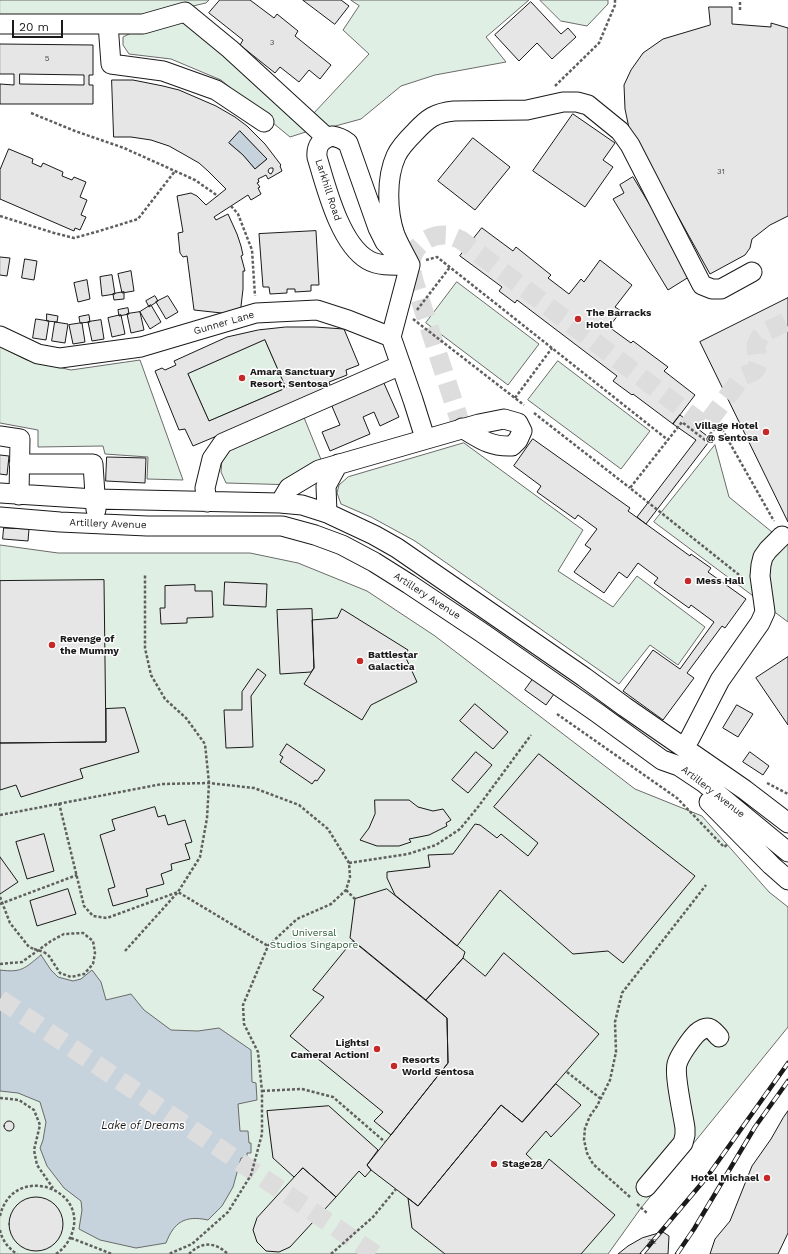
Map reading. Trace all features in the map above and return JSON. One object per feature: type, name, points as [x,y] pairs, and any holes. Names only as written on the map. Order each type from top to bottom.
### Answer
[{"type":"street","points":[[0,24],[143,24],[185,12],[230,49],[326,138],[332,136],[338,137],[348,143],[378,228],[385,242],[397,255],[410,265]]},
{"type":"street","points":[[108,24],[111,64],[163,71],[216,90],[264,122]]},
{"type":"street","points":[[425,438],[391,337],[410,265],[395,234],[390,212],[389,195],[390,172],[396,155],[406,140],[432,116],[444,112],[454,111],[527,110],[563,102],[577,102],[588,105],[620,131],[630,145],[702,285],[712,289],[721,289],[752,272]]},
{"type":"street","name":"Larkhill Road","points":[[326,138],[318,146],[316,151],[317,157],[336,214],[349,242],[359,253],[369,260],[389,265],[410,265]]},
{"type":"street","name":"Gunner Lane","points":[[0,336],[38,354],[60,358],[141,347],[256,313],[317,310],[348,320],[391,337]]},
{"type":"street","points":[[207,502],[205,488],[212,459],[223,443],[401,365]]},
{"type":"street","points":[[280,503],[289,488],[319,470],[462,428]]},
{"type":"street","points":[[0,436],[20,439],[19,464],[9,494]]},
{"type":"street","points":[[19,464],[93,464],[96,499],[96,524]]},
{"type":"street","points":[[327,514],[326,486],[338,464]]},
{"type":"street","name":"Artillery Avenue","points":[[9,494],[96,499],[280,503],[302,505],[327,514],[374,535],[396,548],[684,747],[745,790],[788,823]]},
{"type":"street","name":"Artillery Avenue","points":[[0,517],[146,526],[282,526],[315,535],[342,545],[374,562],[448,610],[596,712],[662,760],[679,766],[703,782],[788,852]]},
{"type":"street","points":[[684,747],[720,680],[760,623],[765,612],[760,576],[763,557],[782,536]]},
{"type":"street","points":[[662,760],[706,799],[771,865],[788,880]]},
{"type":"street","points":[[646,1187],[683,1143],[685,1128],[677,1081],[677,1064],[692,1037],[701,1030],[707,1028],[712,1029],[719,1037]]},
{"type":"path","points":[[599,43],[615,5],[615,0]]},
{"type":"path","points":[[740,0],[740,10]]},
{"type":"path","points":[[31,113],[124,148],[195,180],[218,196]]},
{"type":"path","points":[[0,216],[74,238],[138,218],[175,171]]},
{"type":"path","points":[[231,206],[238,214],[252,250],[256,313]]},
{"type":"path","points":[[410,265],[437,257],[668,440]]},
{"type":"path","points":[[416,311],[450,267]]},
{"type":"path","points":[[411,318],[527,407]]},
{"type":"path","points":[[515,398],[552,348]]},
{"type":"path","points":[[533,412],[762,594]]},
{"type":"path","points":[[630,488],[682,422],[705,440],[719,424],[782,536]]},
{"type":"path","points":[[125,951],[178,892],[200,857],[207,818],[209,783],[205,744],[186,718],[165,699],[151,675],[145,648],[145,575]]},
{"type":"path","points":[[557,714],[677,798],[724,848],[741,833]]},
{"type":"path","points":[[349,863],[408,854],[436,845],[460,829],[531,735]]},
{"type":"path","points":[[0,815],[162,784],[209,783],[254,788],[299,805],[328,829],[349,863],[350,877],[346,890],[331,904],[297,919],[268,946],[243,1005],[244,1024],[258,1052],[262,1091],[262,1134],[251,1175],[228,1212],[192,1244],[169,1254]]},
{"type":"path","points":[[59,804],[84,906],[93,916],[107,918],[178,892]]},
{"type":"path","points":[[2,903],[77,875]]},
{"type":"path","points":[[631,1198],[593,1164],[587,1153],[584,1140],[585,1128],[610,1080],[616,1052],[615,1022],[622,993],[706,885]]},
{"type":"path","points":[[346,890],[355,899]]},
{"type":"path","points":[[178,892],[268,946]]},
{"type":"path","points":[[0,897],[10,923],[29,947],[34,949],[44,952],[49,956],[60,973],[71,976],[84,974],[93,964],[95,953],[93,940],[83,933],[64,934],[51,941],[22,962],[0,964]]},
{"type":"path","points":[[567,1072],[601,1099]]},
{"type":"path","points":[[262,1091],[302,1089],[333,1097],[385,1142]]},
{"type":"path","points":[[0,1098],[19,1100],[34,1110],[40,1125],[34,1150],[37,1165],[53,1189]]},
{"type":"path","points":[[0,1216],[2,1207],[11,1195],[24,1187],[39,1185],[53,1189],[65,1197],[72,1210],[74,1224],[71,1238],[62,1250],[56,1254]]},
{"type":"path","points":[[331,1254],[373,1217],[396,1189]]},
{"type":"path","points":[[636,1203],[647,1213]]},
{"type":"path","points":[[0,1230],[1,1236],[9,1248],[17,1254]]},
{"type":"path","points":[[71,1238],[112,1254]]},
{"type":"path","points":[[192,1244],[194,1248]]},
{"type":"path","points":[[189,1254],[194,1248],[203,1245],[213,1245],[222,1248],[228,1254]]},
{"type":"green space","points":[[0,0],[209,0],[206,3],[145,17],[0,19]]},
{"type":"green space","points":[[351,0],[529,0],[486,37],[506,62],[435,75],[401,86],[361,119],[328,128],[313,114],[369,54],[343,30],[359,6]]},
{"type":"green space","points":[[540,0],[608,0],[608,4],[587,26],[561,21]]},
{"type":"green space","points":[[183,20],[312,130],[290,137],[221,80],[171,59],[129,54],[123,45],[123,37],[133,32]]},
{"type":"green space","points":[[457,282],[539,344],[508,385],[426,323]]},
{"type":"green space","points":[[265,340],[286,388],[209,421],[188,374]]},
{"type":"green space","points":[[0,347],[27,360],[71,370],[140,360],[183,480],[147,479],[148,457],[105,454],[103,446],[38,447],[38,430],[0,423]]},
{"type":"green space","points":[[558,361],[650,431],[621,469],[528,400]]},
{"type":"green space","points":[[303,415],[322,462],[297,485],[226,483],[221,472],[222,459],[229,447]]},
{"type":"green space","points":[[464,443],[583,530],[558,571],[613,607],[637,576],[705,627],[678,665],[650,645],[619,684],[415,541],[371,517],[341,504],[337,493],[339,485],[348,477]]},
{"type":"green space","points":[[715,445],[729,497],[788,545],[788,622],[654,522]]},
{"type":"green space","name":"Universal Studios Singapore","points":[[0,545],[58,553],[250,553],[298,563],[367,591],[435,636],[635,789],[702,816],[769,892],[788,907],[788,1027],[641,1208],[608,1254],[0,1254]]},
{"type":"water","points":[[240,131],[267,159],[255,169],[243,155],[229,143]]},
{"type":"water","name":"Lake of Dreams","points":[[41,955],[51,970],[58,977],[73,981],[81,979],[92,970],[101,982],[106,1000],[131,994],[144,1010],[171,1030],[198,1031],[219,1028],[251,1050],[252,1082],[256,1083],[257,1100],[238,1104],[240,1131],[248,1131],[249,1143],[251,1143],[251,1153],[247,1153],[247,1158],[241,1158],[233,1187],[222,1206],[208,1220],[193,1219],[181,1222],[173,1230],[166,1243],[136,1248],[100,1240],[79,1229],[82,1210],[81,1201],[64,1188],[47,1166],[40,1148],[46,1122],[40,1102],[18,1093],[0,1091],[0,970],[18,970],[31,963]]},
{"type":"building","points":[[220,0],[250,0],[274,18],[277,14],[298,31],[295,36],[331,65],[320,79],[309,70],[299,82],[280,67],[275,73],[240,45],[243,40],[209,13]]},
{"type":"building","points":[[303,0],[341,0],[349,6],[335,24]]},
{"type":"building","points":[[531,2],[561,34],[568,28],[576,37],[552,59],[537,43],[519,61],[495,35]]},
{"type":"building","points":[[709,7],[732,7],[732,24],[771,27],[771,23],[788,28],[788,216],[770,225],[752,239],[750,248],[745,255],[710,274],[629,128],[625,109],[624,85],[631,70],[643,53],[663,39],[710,25]]},
{"type":"building","points":[[0,44],[93,45],[93,75],[89,75],[89,85],[93,85],[93,104],[0,104],[0,84],[14,85],[14,74],[0,74]],"holes":[[[20,74],[84,75],[84,85],[20,84]]]},
{"type":"building","points":[[112,80],[133,80],[179,90],[216,106],[247,126],[265,144],[281,165],[282,171],[268,179],[266,175],[258,179],[259,182],[257,183],[260,187],[258,188],[261,194],[251,200],[248,195],[214,217],[216,220],[228,214],[241,246],[243,255],[241,256],[245,271],[243,271],[243,289],[240,315],[194,310],[187,256],[183,257],[180,253],[178,233],[183,232],[177,196],[191,193],[197,196],[206,205],[226,189],[199,163],[169,146],[151,140],[131,137],[114,137]],"holes":[[[240,131],[267,159],[255,169],[243,155],[229,143]],[[273,168],[271,174],[268,171]]]},
{"type":"building","points":[[573,114],[615,143],[603,160],[613,167],[585,207],[533,171]]},
{"type":"building","points":[[473,138],[510,167],[475,210],[438,181]]},
{"type":"building","points":[[9,149],[33,159],[32,163],[41,167],[43,163],[63,172],[62,176],[72,180],[74,177],[86,182],[80,197],[87,200],[81,215],[86,217],[80,230],[75,228],[74,231],[0,199],[0,170]]},
{"type":"building","points":[[633,177],[692,275],[668,290],[613,199],[624,193],[620,185]]},
{"type":"building","name":"The Barracks Hotel","points":[[482,228],[513,251],[516,247],[551,275],[548,278],[569,294],[581,279],[584,282],[600,260],[632,285],[615,307],[621,311],[609,327],[631,343],[633,341],[668,367],[664,371],[695,395],[673,424],[613,381],[617,376],[517,300],[515,303],[499,291],[502,287],[460,256]]},
{"type":"building","points":[[316,231],[319,285],[311,285],[311,291],[295,292],[295,289],[287,289],[287,293],[270,294],[269,287],[263,287],[259,234]]},
{"type":"building","points":[[0,257],[10,258],[7,276],[0,275]]},
{"type":"building","points":[[25,259],[37,261],[34,280],[22,278]]},
{"type":"building","points":[[131,271],[134,291],[122,293],[118,274]]},
{"type":"building","points":[[112,275],[115,294],[102,296],[100,277]]},
{"type":"building","points":[[87,280],[90,299],[78,302],[74,283]]},
{"type":"building","points":[[124,292],[124,299],[114,300],[113,294]]},
{"type":"building","points":[[155,296],[158,301],[149,307],[146,301]]},
{"type":"building","points":[[168,296],[178,312],[166,319],[156,302]]},
{"type":"building","name":"Village Hotel @ Sentosa","points":[[788,298],[788,522],[700,342]]},
{"type":"building","points":[[151,305],[161,322],[150,329],[140,312]]},
{"type":"building","points":[[128,308],[129,314],[119,316],[118,310]]},
{"type":"building","points":[[140,312],[144,330],[131,333],[127,314]]},
{"type":"building","points":[[47,314],[58,316],[57,322],[47,321]]},
{"type":"building","points":[[89,315],[90,322],[80,323],[79,317]]},
{"type":"building","points":[[121,315],[125,334],[112,337],[108,318]]},
{"type":"building","points":[[36,319],[49,321],[46,340],[33,338]]},
{"type":"building","points":[[101,320],[104,339],[92,341],[88,322]]},
{"type":"building","points":[[55,322],[68,324],[65,343],[52,341]]},
{"type":"building","points":[[82,323],[85,342],[73,344],[69,325]]},
{"type":"building","points":[[286,327],[344,329],[359,365],[346,370],[347,375],[329,382],[331,388],[193,446],[185,429],[179,430],[155,371],[162,368],[165,370],[176,365],[174,361],[227,337],[258,330]],"holes":[[[265,340],[286,388],[209,421],[188,374]]]},
{"type":"building","points":[[383,381],[399,417],[380,426],[374,412],[363,417],[370,434],[330,451],[322,432],[340,425],[331,404]]},
{"type":"building","points":[[680,415],[711,439],[646,524],[637,517],[696,440],[673,424]]},
{"type":"building","name":"Mess Hall","points":[[533,439],[630,508],[628,511],[690,556],[691,554],[711,568],[708,572],[746,599],[725,628],[722,626],[687,673],[694,678],[663,720],[623,691],[653,650],[680,669],[714,622],[691,605],[689,608],[654,583],[658,578],[638,563],[627,578],[619,572],[604,593],[574,572],[591,549],[585,545],[597,529],[578,515],[575,519],[537,492],[541,486],[514,466]]},
{"type":"building","points":[[0,455],[9,456],[7,475],[0,474]]},
{"type":"building","points":[[107,457],[146,458],[145,483],[106,481]]},
{"type":"building","points":[[4,528],[29,529],[28,541],[3,539]]},
{"type":"building","name":"Revenge of the Mummy","points":[[104,580],[106,742],[0,743],[0,581]]},
{"type":"building","points":[[225,582],[267,584],[266,607],[224,605]]},
{"type":"building","points":[[195,585],[195,591],[212,591],[213,617],[187,618],[187,623],[161,624],[160,608],[165,608],[165,586]]},
{"type":"building","points":[[312,609],[314,668],[311,672],[280,674],[277,610]]},
{"type":"building","name":"Battlestar Galactica","points":[[342,609],[408,650],[405,656],[417,682],[371,705],[362,720],[304,684],[314,668],[312,620],[337,618]]},
{"type":"building","points":[[788,657],[788,725],[756,678]]},
{"type":"building","points":[[258,669],[266,675],[251,696],[253,747],[226,748],[224,710],[242,710],[242,692]]},
{"type":"building","points":[[533,679],[554,694],[546,705],[525,690]]},
{"type":"building","points":[[475,704],[508,732],[493,749],[460,721]]},
{"type":"building","points":[[737,705],[753,714],[738,737],[723,728]]},
{"type":"building","points":[[125,708],[139,752],[80,769],[83,778],[21,797],[16,785],[0,790],[0,743],[106,742],[106,709]]},
{"type":"building","points":[[287,744],[325,770],[317,781],[315,780],[312,784],[280,762],[283,757],[280,755]]},
{"type":"building","points":[[476,752],[492,765],[468,793],[452,780]]},
{"type":"building","points":[[750,752],[769,766],[763,775],[743,762]]},
{"type":"building","points":[[539,754],[695,876],[623,963],[608,951],[573,954],[500,890],[457,946],[395,895],[387,878],[387,872],[430,867],[428,855],[453,854],[475,824],[480,825],[497,838],[501,834],[528,856],[538,843],[494,807]]},
{"type":"building","points":[[375,800],[409,800],[418,807],[433,811],[443,809],[451,820],[446,823],[447,826],[429,835],[409,839],[411,842],[399,846],[377,846],[360,840],[369,828],[375,814]]},
{"type":"building","points":[[155,807],[158,817],[165,815],[168,825],[185,820],[192,842],[185,844],[190,859],[171,864],[172,870],[161,874],[164,884],[146,889],[148,896],[113,906],[108,889],[115,887],[100,835],[115,830],[112,820]]},
{"type":"building","points":[[44,834],[54,871],[27,879],[16,842]]},
{"type":"building","points":[[0,857],[18,882],[0,894]]},
{"type":"building","points":[[68,889],[76,914],[37,926],[30,901]]},
{"type":"building","points":[[387,889],[465,952],[463,958],[426,1000],[350,938],[355,899]]},
{"type":"building","name":"Lights! Camera! Action!","points":[[353,941],[447,1018],[448,1063],[391,1135],[374,1121],[383,1112],[290,1036],[324,997],[313,990]]},
{"type":"building","points":[[504,953],[599,1034],[522,1122],[501,1105],[418,1206],[371,1170],[367,1165],[448,1063],[447,1018],[426,1000],[463,958],[485,976]]},
{"type":"building","name":"Stage28","points":[[556,1084],[581,1105],[551,1137],[546,1131],[526,1154],[542,1169],[549,1159],[615,1215],[581,1254],[445,1254],[412,1228],[408,1198],[418,1206],[501,1105],[522,1122]]},
{"type":"building","points":[[329,1106],[378,1150],[367,1165],[371,1170],[365,1177],[359,1171],[336,1197],[303,1168],[294,1177],[273,1158],[267,1111]]},
{"type":"building","name":"Hotel Michael","points":[[788,1111],[788,1233],[778,1254],[710,1254],[715,1239],[730,1221],[752,1166]]},
{"type":"building","points":[[7,1121],[11,1121],[13,1122],[13,1130],[7,1131],[4,1128],[4,1124]]},
{"type":"building","points":[[303,1168],[336,1197],[290,1247],[279,1252],[266,1251],[257,1242],[253,1230],[257,1218]]},
{"type":"building","points":[[31,1197],[41,1197],[51,1201],[59,1209],[63,1219],[63,1229],[59,1239],[51,1247],[41,1251],[31,1251],[21,1247],[13,1239],[9,1229],[9,1219],[13,1209],[21,1201]]},
{"type":"building","points":[[663,1232],[669,1236],[668,1254],[618,1254],[642,1238]]},
{"type":"tunnel","points":[[462,428],[415,284],[411,266],[412,259],[417,248],[427,239],[439,235],[448,235],[461,240],[705,426],[743,376],[753,372],[756,369],[758,364],[756,345],[760,337],[767,331],[788,321]]},
{"type":"tunnel","points":[[0,999],[375,1254]]},
{"type":"railway","points":[[642,1254],[707,1177],[788,1063]]},
{"type":"railway","points":[[677,1254],[694,1229],[755,1127],[788,1081]]},
{"type":"place","name":"The Barracks Hotel","points":[[578,319]]},
{"type":"place","name":"Amara Sanctuary Resort, Sentosa","points":[[242,378]]},
{"type":"place","name":"Village Hotel @ Sentosa","points":[[766,432]]},
{"type":"place","name":"Mess Hall","points":[[688,581]]},
{"type":"place","name":"Revenge of the Mummy","points":[[52,645]]},
{"type":"place","name":"Battlestar Galactica","points":[[360,661]]},
{"type":"place","name":"Lights! Camera! Action!","points":[[377,1049]]},
{"type":"place","name":"Resorts World Sentosa","points":[[394,1066]]},
{"type":"place","name":"Stage28","points":[[494,1164]]},
{"type":"place","name":"Hotel Michael","points":[[767,1178]]}]
